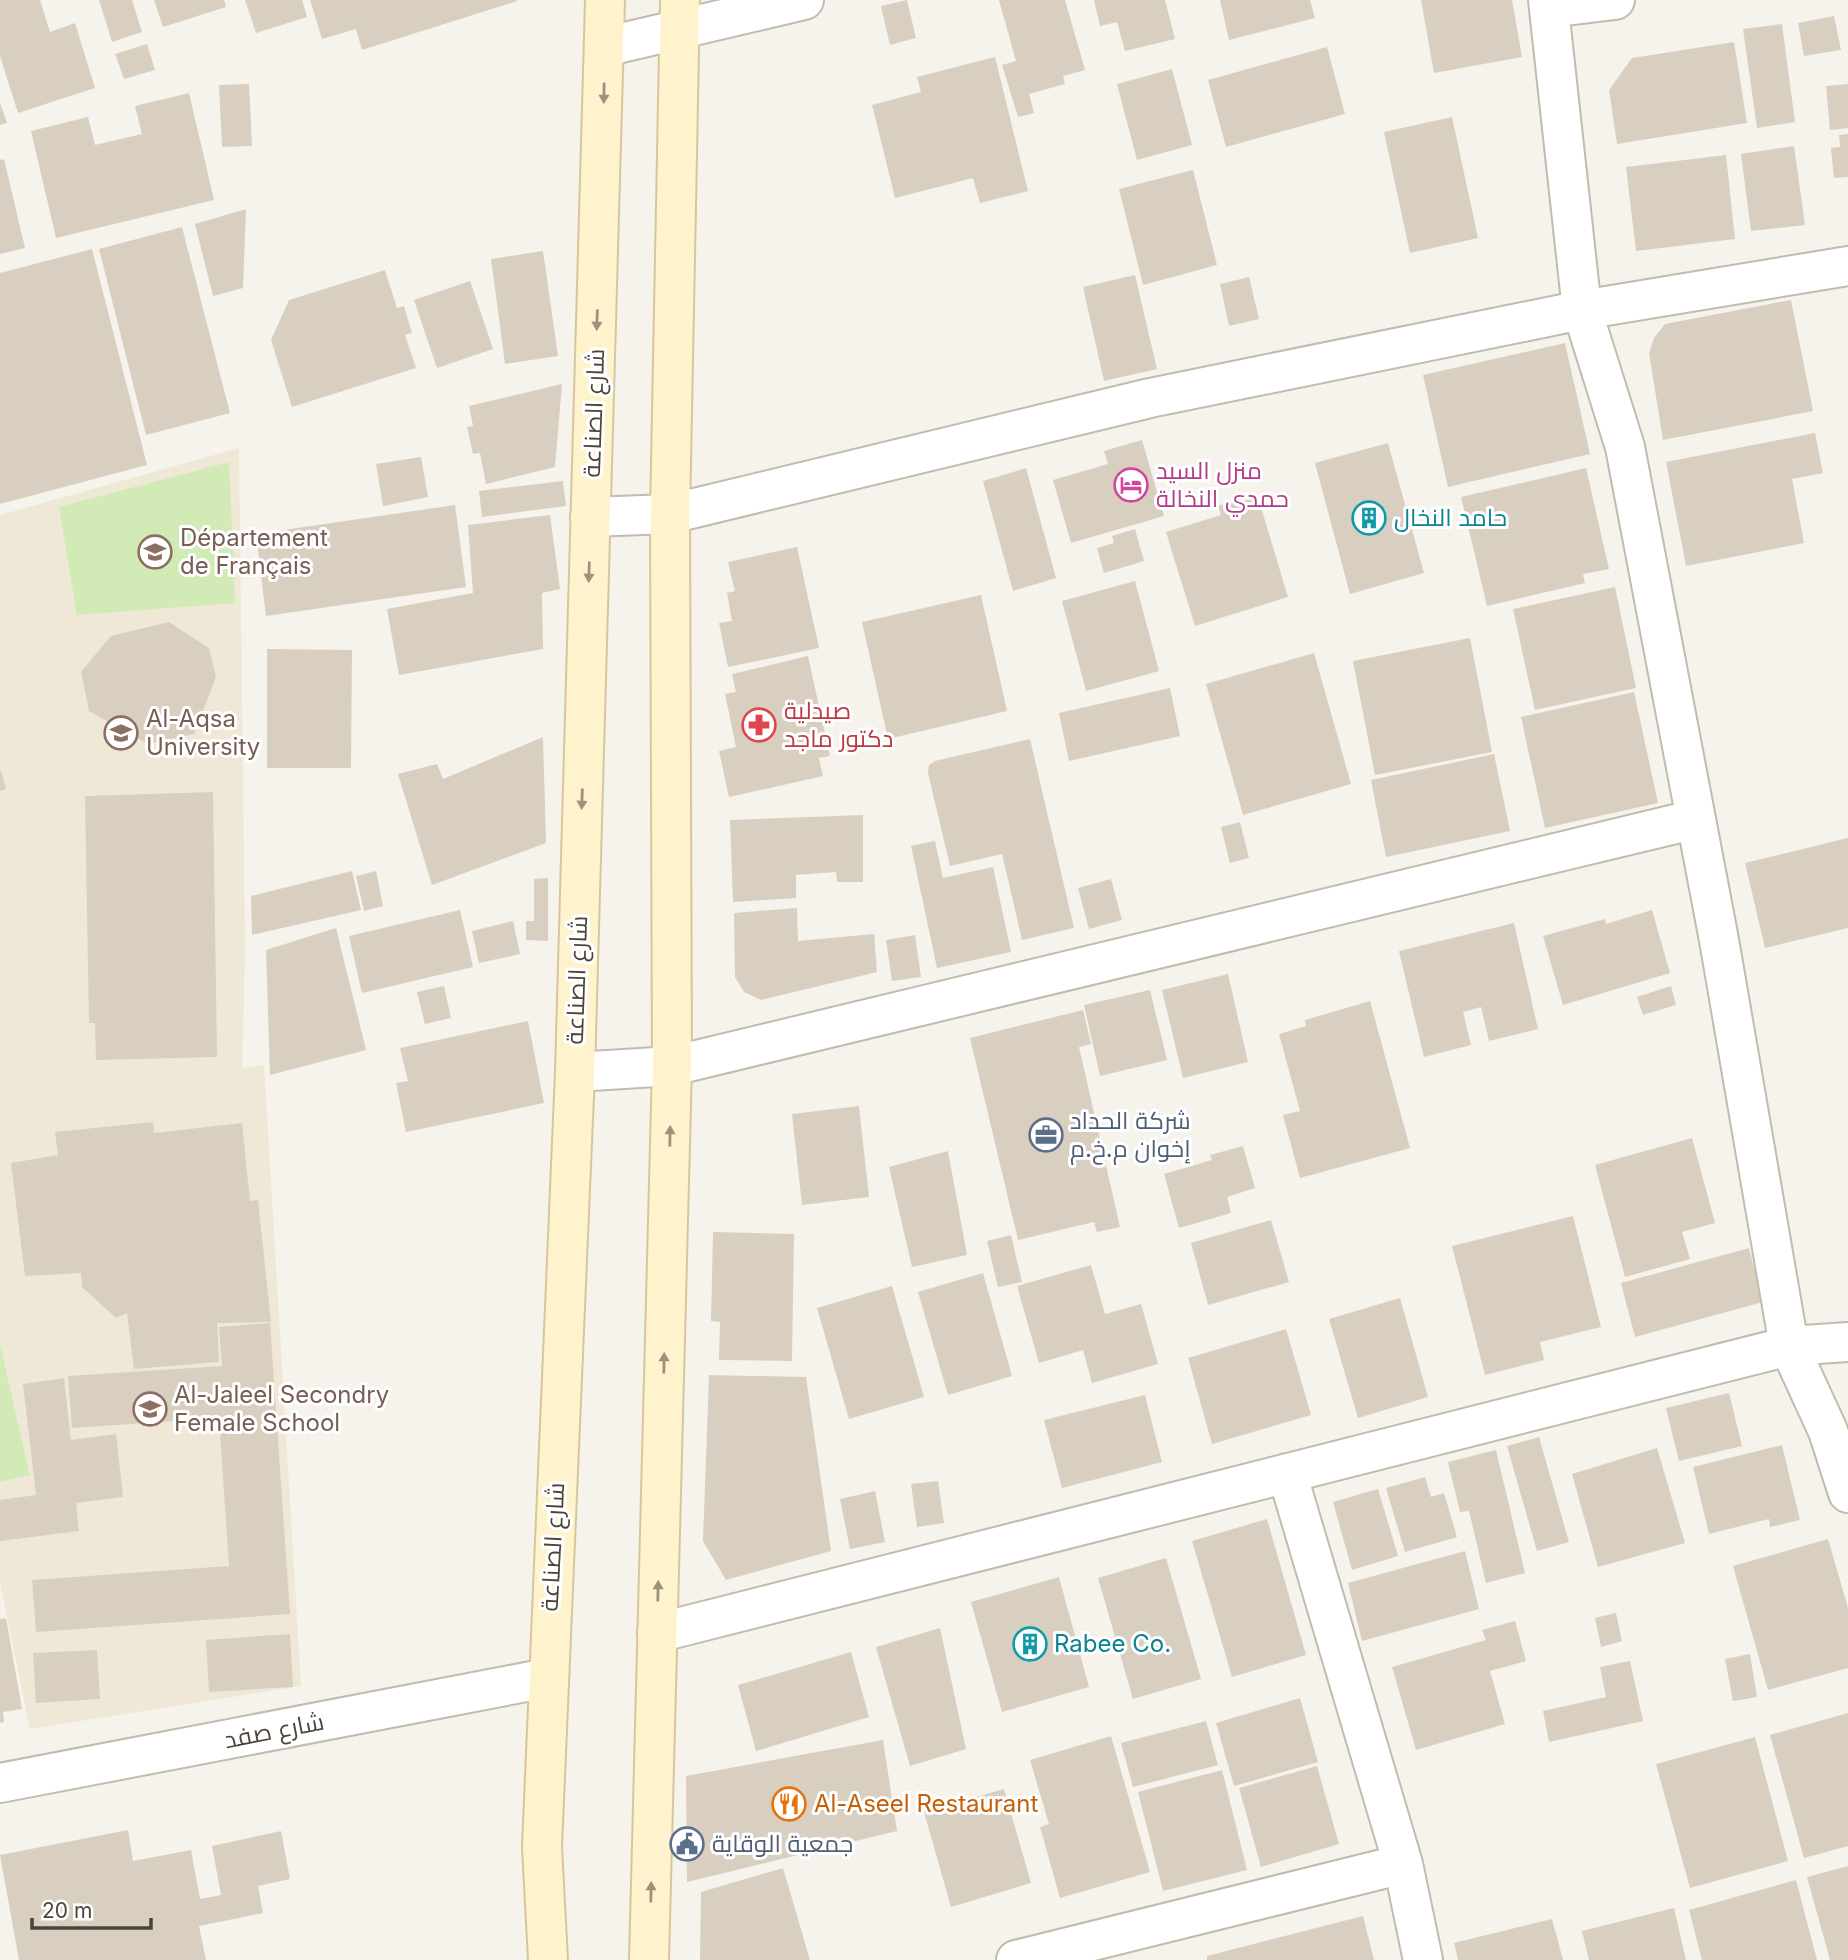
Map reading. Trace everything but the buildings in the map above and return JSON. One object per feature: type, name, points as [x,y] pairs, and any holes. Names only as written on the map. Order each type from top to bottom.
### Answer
[{"type":"main road","name":"شارع الصناعة","points":[[548,1960],[542,1847],[547,1678],[575,1072],[605,0]]},
{"type":"main road","points":[[649,1960],[672,1066],[670,514],[680,16]]},
{"type":"street","points":[[604,47],[680,16],[804,0]]},
{"type":"street","points":[[1615,0],[1549,4],[1582,310],[1625,447],[1696,819],[1789,1346],[1828,1431],[1848,1493]]},
{"type":"street","points":[[590,517],[670,514],[1150,398],[1582,310],[1848,266]]},
{"type":"street","points":[[575,1072],[672,1066],[1696,819]]},
{"type":"street","points":[[657,1633],[1789,1346],[1848,1342]]},
{"type":"street","points":[[1287,1473],[1403,1864],[1423,1960]]},
{"type":"street","name":"شارع صفد","points":[[0,1783],[547,1678]]},
{"type":"street","points":[[1016,1960],[1403,1864]]},
{"type":"shaded area","points":[[239,448],[245,952],[242,1069],[264,1065],[301,1686],[30,1729],[0,1582],[0,1482],[30,1474],[0,1344],[0,515]]},
{"type":"green space","points":[[229,462],[235,603],[77,615],[59,507]]},
{"type":"green space","points":[[0,1344],[30,1475],[0,1482]]},
{"type":"place","name":"منزل السيد حمدي النخالة","points":[[1131,485]]},
{"type":"place","name":"حامد النخال","points":[[1369,518]]},
{"type":"place","name":"Département de Français","points":[[155,552]]},
{"type":"place","name":"صيدلية دكتور ماجد","points":[[759,725]]},
{"type":"place","name":"Al-Aqsa University","points":[[121,733]]},
{"type":"place","name":"شركة الحداد إخوان م.خ.م","points":[[1046,1135]]},
{"type":"place","name":"Al-Jaleel Secondry Female School","points":[[150,1409]]},
{"type":"place","name":"Rabee Co.","points":[[1030,1644]]},
{"type":"place","name":"Al-Aseel Restaurant","points":[[789,1804]]},
{"type":"place","name":"جمعية الوقاية","points":[[687,1844]]}]
